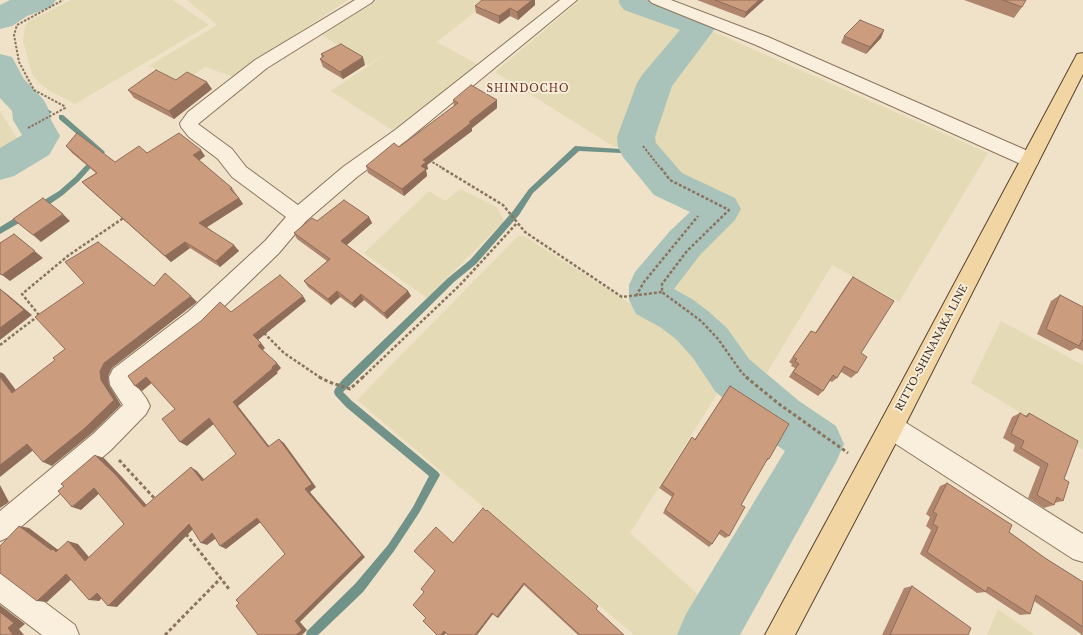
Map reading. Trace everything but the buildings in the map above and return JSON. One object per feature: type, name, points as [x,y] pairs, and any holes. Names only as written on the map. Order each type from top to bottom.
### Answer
[{"type":"main road","name":"RITTO-SHINANAKA LINE","points":[[779,635],[891,427],[1083,58]]},
{"type":"street","points":[[299,216],[239,172],[225,154],[190,127],[189,123],[191,119],[261,64],[366,0]]},
{"type":"street","points":[[0,528],[102,442],[138,406],[122,385],[121,378],[197,318],[272,247],[299,216],[350,172],[394,140],[569,0]]},
{"type":"street","points":[[657,0],[762,41],[1030,160]]},
{"type":"street","points":[[891,427],[1083,549]]},
{"type":"street","points":[[0,586],[65,635]]},
{"type":"path","points":[[28,128],[65,108],[64,106],[49,100],[34,90],[19,62],[14,34],[17,25],[24,20],[63,0]]},
{"type":"path","points":[[394,140],[503,205],[525,232],[622,297],[662,292],[701,321],[718,339],[742,373],[774,400],[869,468]]},
{"type":"path","points":[[644,146],[670,180],[729,210],[687,251],[662,284],[662,292]]},
{"type":"path","points":[[40,315],[22,294],[69,255],[178,181],[225,154]]},
{"type":"path","points":[[636,296],[644,282],[698,216]]},
{"type":"path","points":[[261,330],[284,353],[311,372],[329,382],[350,389],[460,285],[517,223]]},
{"type":"path","points":[[0,345],[45,312]]},
{"type":"path","points":[[102,442],[159,502]]},
{"type":"path","points":[[183,531],[229,589]]},
{"type":"path","points":[[165,635],[221,578]]},
{"type":"shaded area","points":[[71,0],[173,0],[209,25],[75,104],[40,84],[32,74],[23,41],[25,26],[29,21]]},
{"type":"shaded area","points":[[187,0],[348,0],[262,56],[233,77],[205,67],[182,83],[149,66],[217,25]]},
{"type":"shaded area","points":[[378,0],[490,0],[437,42],[479,65],[392,130],[331,91],[395,48],[368,65],[322,35]]},
{"type":"shaded area","points":[[580,0],[626,0],[692,26],[649,81],[627,143],[614,147],[495,72]]},
{"type":"shaded area","points":[[704,29],[721,35],[988,153],[899,302],[832,265],[762,381],[738,362],[722,334],[702,314],[682,302],[671,289],[680,269],[702,243],[737,209],[696,189],[670,173],[649,147],[647,141],[665,82]]},
{"type":"shaded area","points":[[0,111],[17,138],[0,149]]},
{"type":"shaded area","points":[[460,189],[497,207],[504,221],[427,298],[364,253],[429,191],[445,201]]},
{"type":"shaded area","points":[[518,236],[524,236],[697,346],[726,380],[630,533],[712,607],[696,635],[634,635],[357,400]]},
{"type":"shaded area","points":[[1001,321],[1083,365],[1083,450],[971,383]]},
{"type":"shaded area","points":[[998,609],[1035,635],[987,635]]},
{"type":"waterway","points":[[0,19],[16,9],[40,0]]},
{"type":"waterway","points":[[635,0],[635,3],[701,26],[655,83],[636,137],[637,147],[668,184],[720,209],[685,243],[651,285],[652,300],[676,313],[692,325],[710,343],[732,375],[781,418],[818,444],[707,635]]},
{"type":"waterway","points":[[0,65],[9,85],[30,108],[32,120],[41,136],[35,145],[0,166]]},
{"type":"waterway","points":[[30,108],[49,112]]},
{"type":"waterway","points":[[0,231],[61,193],[77,179],[102,152],[61,117]]},
{"type":"waterway","points":[[311,635],[359,588],[391,548],[416,510],[435,475],[349,404],[338,392],[345,383],[451,280],[473,262],[516,213],[531,191],[577,148],[621,151],[637,147]]},
{"type":"district","name":"SHINDOCHO","points":[[528,89]]}]
